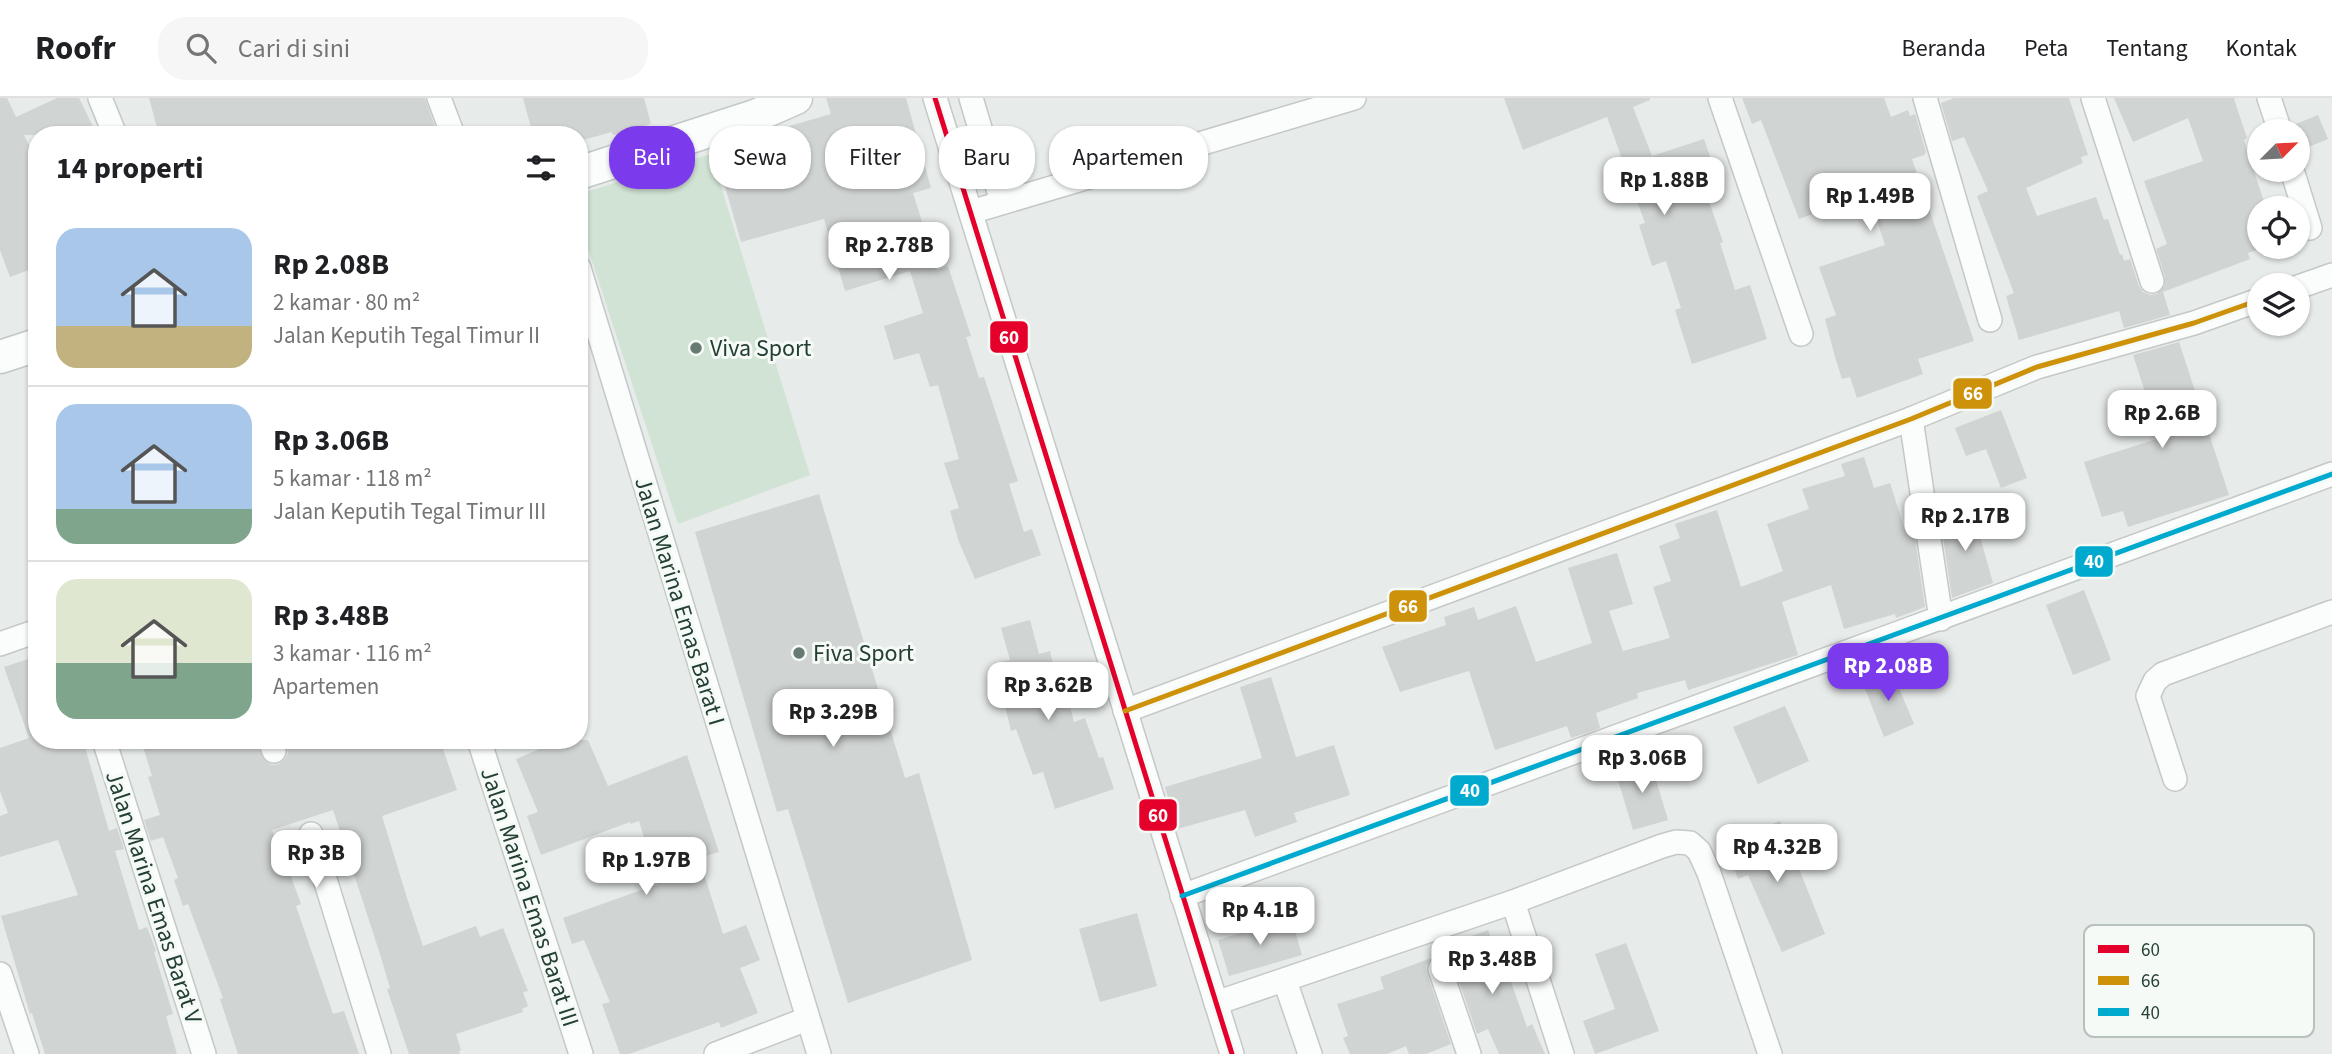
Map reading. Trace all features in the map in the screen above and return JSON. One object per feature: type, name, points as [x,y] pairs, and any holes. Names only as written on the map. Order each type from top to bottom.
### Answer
[{"type":"main road","points":[[588,170],[755,116],[796,98]]},
{"type":"main road","points":[[0,357],[28,348]]},
{"type":"street","points":[[100,98],[111,126]]},
{"type":"street","points":[[439,98],[450,126]]},
{"type":"street","points":[[935,98],[1233,1054]]},
{"type":"street","points":[[971,98],[1002,202]]},
{"type":"street","points":[[971,212],[1354,98]]},
{"type":"street","points":[[1720,98],[1801,334]]},
{"type":"street","points":[[1925,98],[1990,320]]},
{"type":"street","points":[[2093,98],[2152,281]]},
{"type":"street","points":[[2269,98],[2276,119]]},
{"type":"street","points":[[2310,283],[2332,275]]},
{"type":"street","name":"Jalan Marina Emas Barat I","points":[[588,298],[819,1054]]},
{"type":"street","points":[[1125,711],[1911,419],[2037,367],[2194,323],[2247,304]]},
{"type":"street","points":[[1911,419],[1941,619]]},
{"type":"street","points":[[1182,895],[2332,474]]},
{"type":"street","points":[[2175,779],[2148,696],[2155,681],[2163,674],[2332,612]]},
{"type":"street","points":[[0,644],[28,634]]},
{"type":"street","name":"Jalan Marina Emas Barat V","points":[[107,749],[204,1054]]},
{"type":"street","name":"Jalan Marina Emas Barat III","points":[[481,749],[581,1054]]},
{"type":"street","points":[[311,834],[379,1054]]},
{"type":"street","points":[[1216,1003],[1513,902],[1662,846],[1676,842],[1690,843],[1699,851],[1709,873],[1770,1054]]},
{"type":"street","points":[[1513,902],[1562,1054]]},
{"type":"street","points":[[1440,969],[1469,1054]]},
{"type":"street","points":[[0,974],[27,1054]]},
{"type":"street","points":[[1285,981],[1310,1054]]},
{"type":"street","points":[[716,1054],[807,1019]]},
{"type":"green space","name":"Viva Sport","points":[[709,155],[709,189],[722,189],[810,475],[678,524],[588,249],[588,191],[609,185],[609,189],[695,189],[695,159]]},
{"type":"building","points":[[0,98],[7,98],[16,117],[57,98],[79,98],[93,126],[28,126],[28,135],[24,135],[28,143],[28,270],[10,277],[0,250]]},
{"type":"building","points":[[149,98],[425,98],[435,126],[157,126]]},
{"type":"building","points":[[523,98],[644,98],[651,124],[609,126],[609,133],[588,139],[588,126],[531,126]]},
{"type":"building","points":[[826,98],[906,98],[914,126],[825,126],[825,189],[925,189],[925,166],[931,188],[913,193],[937,270],[948,266],[971,336],[966,337],[979,378],[984,377],[1018,481],[1009,484],[1024,532],[1032,529],[1041,555],[975,579],[959,542],[950,511],[959,508],[944,463],[959,459],[938,385],[930,387],[919,353],[894,360],[884,326],[923,313],[910,271],[845,291],[824,219],[741,242],[726,189],[811,189],[811,126],[790,126],[831,114]]},
{"type":"building","points":[[1504,98],[1650,98],[1633,107],[1652,156],[1704,139],[1722,191],[1707,196],[1723,242],[1720,243],[1735,290],[1750,285],[1767,339],[1692,364],[1675,310],[1681,308],[1666,261],[1652,266],[1639,225],[1645,223],[1607,117],[1523,150]]},
{"type":"building","points":[[1742,98],[1884,98],[1891,117],[1908,110],[1910,116],[1915,114],[1926,152],[1912,159],[1974,341],[1918,359],[1923,374],[1857,398],[1850,377],[1842,379],[1835,357],[1825,319],[1836,315],[1819,267],[1885,245],[1868,193],[1799,219],[1761,120],[1752,124]]},
{"type":"building","points":[[1954,98],[2069,98],[2088,155],[2081,157],[2083,163],[2026,188],[2037,216],[2096,197],[2104,220],[2108,219],[2120,255],[2122,254],[2124,261],[2130,259],[2139,286],[2143,292],[2150,295],[2157,294],[2165,285],[2156,249],[2167,244],[2144,181],[2203,161],[2188,118],[2133,142],[2114,98],[2236,98],[2234,99],[2247,138],[2244,140],[2247,149],[2247,182],[2258,182],[2262,196],[2247,196],[2247,259],[2250,259],[2163,292],[2170,315],[2124,328],[2119,311],[2019,340],[2006,296],[2014,293],[1977,196],[1988,191],[1964,137],[1952,141],[1941,103]]},
{"type":"building","points":[[2318,115],[2328,139],[2310,146],[2308,119]]},
{"type":"building","points":[[2179,342],[2229,495],[2128,527],[2123,511],[2102,517],[2084,462],[2160,438],[2133,355]]},
{"type":"building","points":[[2001,410],[2027,478],[2001,488],[1986,449],[1966,456],[1955,428]]},
{"type":"building","points":[[1864,457],[1874,488],[1890,483],[1904,527],[1913,525],[1925,607],[1896,618],[1895,614],[1844,629],[1831,585],[1782,602],[1798,655],[1688,690],[1685,680],[1637,693],[1638,698],[1596,713],[1600,728],[1571,738],[1567,726],[1495,750],[1469,671],[1400,692],[1382,647],[1446,625],[1444,617],[1474,607],[1478,620],[1516,606],[1536,662],[1592,643],[1568,568],[1617,553],[1633,604],[1609,611],[1623,651],[1670,638],[1653,587],[1671,581],[1659,546],[1680,538],[1675,524],[1717,510],[1741,587],[1783,571],[1767,524],[1809,509],[1802,489],[1845,476],[1841,464]]},
{"type":"building","points":[[819,494],[905,778],[919,773],[972,960],[848,1003],[788,809],[777,812],[695,532]]},
{"type":"building","points":[[1972,508],[1993,583],[1952,598],[1940,517]]},
{"type":"building","points":[[2084,590],[2111,660],[2073,675],[2046,605]]},
{"type":"building","points":[[1030,620],[1039,654],[1050,651],[1057,684],[1064,682],[1074,722],[1085,718],[1099,758],[1103,757],[1114,789],[1055,809],[1043,772],[1033,775],[1016,729],[1011,731],[995,663],[1010,660],[1001,628]]},
{"type":"building","points":[[28,659],[28,735],[4,667]]},
{"type":"building","points":[[1891,669],[1914,724],[1884,737],[1862,681]]},
{"type":"building","points":[[1271,677],[1296,757],[1334,745],[1350,795],[1294,813],[1297,822],[1255,837],[1245,810],[1177,829],[1165,787],[1262,758],[1240,687]]},
{"type":"building","points":[[1785,706],[1809,761],[1758,784],[1733,727]]},
{"type":"building","points":[[28,738],[28,749],[86,749],[109,831],[117,828],[124,849],[115,851],[139,930],[147,927],[156,951],[154,952],[173,1014],[166,1016],[177,1054],[45,1054],[32,1013],[30,1014],[1,916],[78,895],[58,840],[0,857],[0,816],[8,813],[0,791],[0,748]]},
{"type":"building","points":[[588,740],[608,786],[687,755],[719,852],[699,858],[723,934],[746,925],[760,960],[740,968],[758,1013],[721,1028],[719,1022],[629,1054],[620,1054],[602,1004],[610,1002],[584,940],[572,944],[563,918],[658,884],[639,821],[541,855],[527,816],[538,812],[516,759],[540,749],[588,749]]},
{"type":"building","points":[[144,749],[259,749],[265,761],[272,765],[285,759],[287,749],[443,749],[457,790],[382,816],[407,898],[423,946],[476,926],[480,937],[503,928],[528,991],[523,992],[528,1006],[522,1009],[523,1012],[456,1034],[460,1054],[409,1054],[333,810],[272,830],[287,876],[290,874],[301,904],[296,906],[333,1014],[344,1011],[359,1054],[238,1054],[220,999],[223,998],[188,904],[183,906],[174,880],[178,878],[163,837],[151,841],[144,820],[160,815],[148,777],[152,776]]},
{"type":"building","points":[[1650,760],[1668,820],[1633,830],[1615,770]]},
{"type":"building","points":[[1780,821],[1825,934],[1782,952],[1748,875],[1738,879],[1724,843]]},
{"type":"building","points":[[1137,913],[1157,986],[1100,1002],[1079,929]]},
{"type":"building","points":[[1291,918],[1302,955],[1229,976],[1218,940]]},
{"type":"building","points":[[1488,930],[1502,970],[1506,968],[1527,1027],[1532,1024],[1545,1054],[1499,1054],[1488,1029],[1477,1034],[1453,964],[1449,958],[1437,956],[1458,948],[1456,942]]},
{"type":"building","points":[[1626,943],[1659,1031],[1595,1054],[1583,1021],[1615,1009],[1595,954]]},
{"type":"building","points":[[1434,957],[1426,966],[1427,973],[1451,1044],[1426,1054],[1409,1054],[1406,1046],[1387,1054],[1350,1054],[1343,1038],[1348,1036],[1337,1004],[1384,989],[1380,977]]},
{"type":"transit line","name":"60","points":[[935,98],[1232,1054]]},
{"type":"transit line","name":"66","points":[[1125,711],[1911,419],[2037,367],[2194,323],[2247,304]]},
{"type":"transit line","name":"40","points":[[1182,896],[2332,474]]},
{"type":"place","name":"Viva Sport","points":[[696,348]]},
{"type":"place","name":"Fiva Sport","points":[[799,653]]}]
